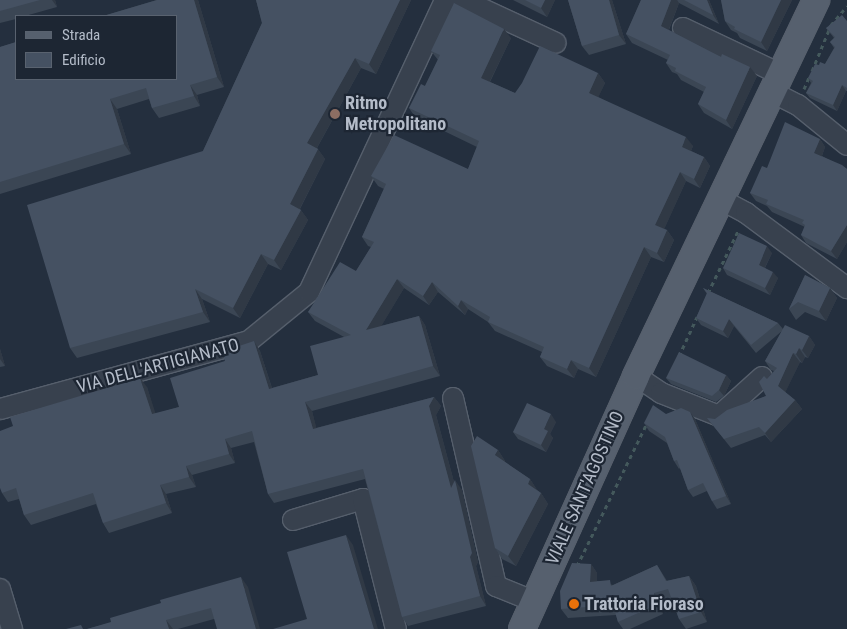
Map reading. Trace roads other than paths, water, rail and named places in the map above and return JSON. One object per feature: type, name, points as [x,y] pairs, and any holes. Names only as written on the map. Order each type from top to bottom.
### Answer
[{"type":"main road","name":"VIALE SANT'AGOSTINO","points":[[522,629],[636,376],[776,83],[817,2]]},
{"type":"street","name":"VIA DELL'ARTIGIANATO","points":[[0,409],[249,341],[309,292],[444,0]]},
{"type":"street","points":[[463,0],[556,43]]},
{"type":"street","points":[[683,28],[776,83],[798,105],[847,145]]},
{"type":"street","points":[[720,199],[746,213],[847,288]]},
{"type":"street","points":[[636,376],[662,393],[718,416],[762,377]]},
{"type":"street","points":[[453,398],[496,586],[533,601]]},
{"type":"street","points":[[293,520],[364,499],[396,629]]},
{"type":"street","points":[[0,589],[12,629]]},
{"type":"place","name":"Ritmo Metropolitano","points":[[335,114]]},
{"type":"place","name":"Trattoria Fioraso","points":[[574,604]]}]
